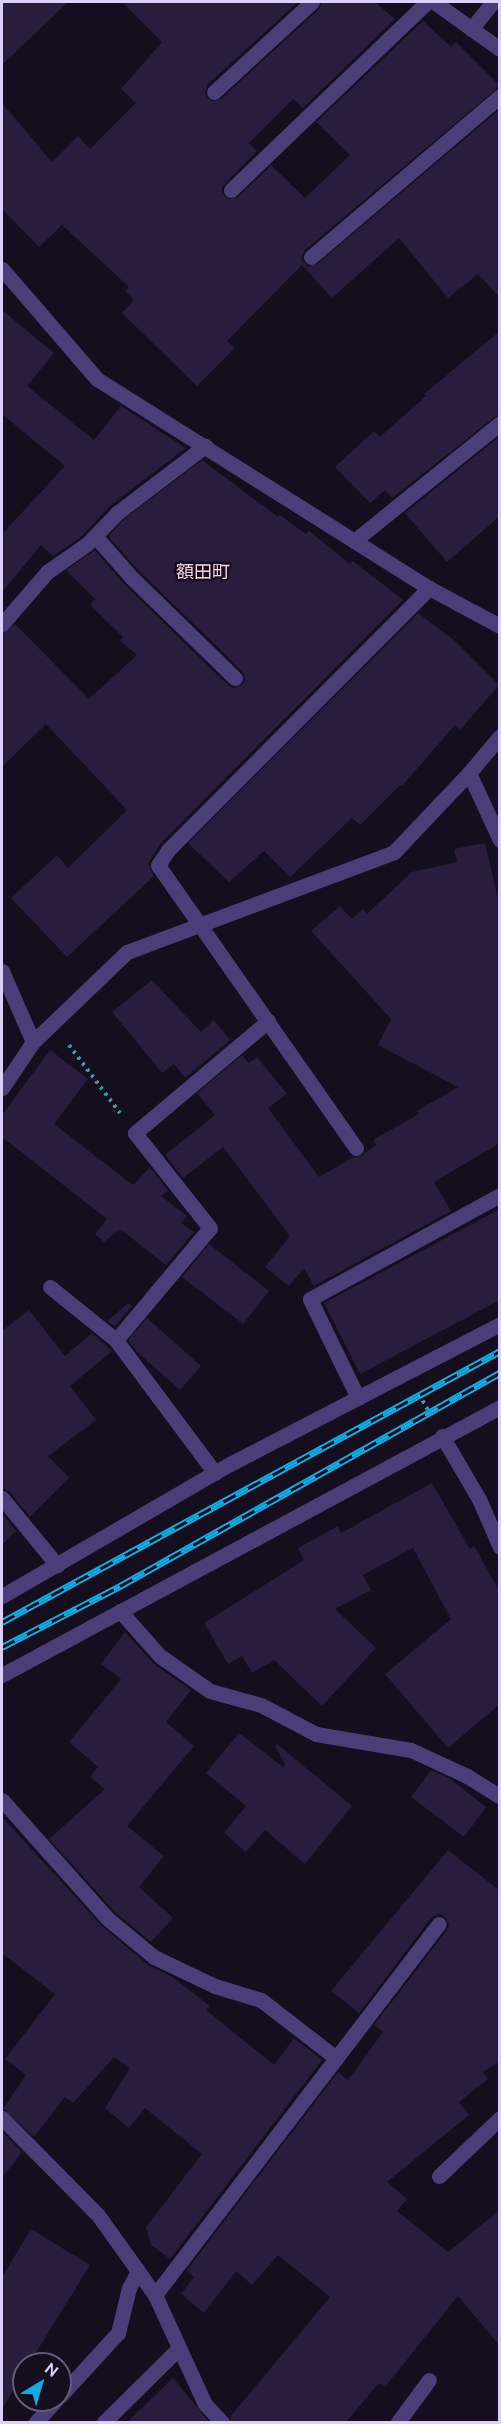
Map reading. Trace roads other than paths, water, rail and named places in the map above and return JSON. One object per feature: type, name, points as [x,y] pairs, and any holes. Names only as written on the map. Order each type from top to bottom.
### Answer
[{"type":"street","points":[[214,92],[312,2]]},
{"type":"street","points":[[231,190],[427,2]]},
{"type":"street","points":[[434,2],[500,49]]},
{"type":"street","points":[[471,29],[493,2]]},
{"type":"street","points":[[312,257],[500,96]]},
{"type":"street","points":[[2,269],[98,379],[429,588],[500,626]]},
{"type":"street","points":[[354,541],[500,423]]},
{"type":"street","points":[[2,624],[47,572],[87,544],[117,513],[205,446]]},
{"type":"street","points":[[95,536],[131,577],[235,678]]},
{"type":"street","points":[[356,1148],[158,865],[168,850],[429,588]]},
{"type":"street","points":[[2,1088],[33,1042],[127,952],[394,852],[469,773],[500,736]]},
{"type":"street","points":[[469,773],[500,840]]},
{"type":"street","points":[[2,971],[33,1042]]},
{"type":"street","points":[[116,1340],[210,1228],[135,1133],[268,1021]]},
{"type":"street","points":[[358,1398],[310,1299],[500,1195]]},
{"type":"street","points":[[50,1287],[116,1340],[215,1473]]},
{"type":"street","points":[[2,1596],[215,1473],[500,1324]]},
{"type":"street","points":[[2,1675],[442,1436],[500,1407]]},
{"type":"street","points":[[442,1436],[479,1499],[500,1547]]},
{"type":"street","points":[[2,1498],[57,1564]]},
{"type":"street","points":[[120,1611],[160,1656],[210,1691],[261,1705],[316,1734],[411,1750],[467,1776],[500,1797]]},
{"type":"street","points":[[2,1800],[108,1918],[154,1957],[215,1986],[261,2000],[336,2058]]},
{"type":"street","points":[[155,2295],[439,1924]]},
{"type":"street","points":[[2,2118],[98,2216],[138,2271],[155,2295],[205,2404],[222,2422]]},
{"type":"street","points":[[439,2176],[500,2118]]},
{"type":"street","points":[[72,2383],[118,2333],[129,2288],[138,2271]]},
{"type":"street","points":[[104,2422],[179,2348]]},
{"type":"street","points":[[398,2422],[429,2380]]},
{"type":"railway","points":[[2,1622],[500,1351]]},
{"type":"railway","points":[[2,1647],[120,1586],[500,1373]]},
{"type":"district","name":"額田町","points":[[203,571]]}]
